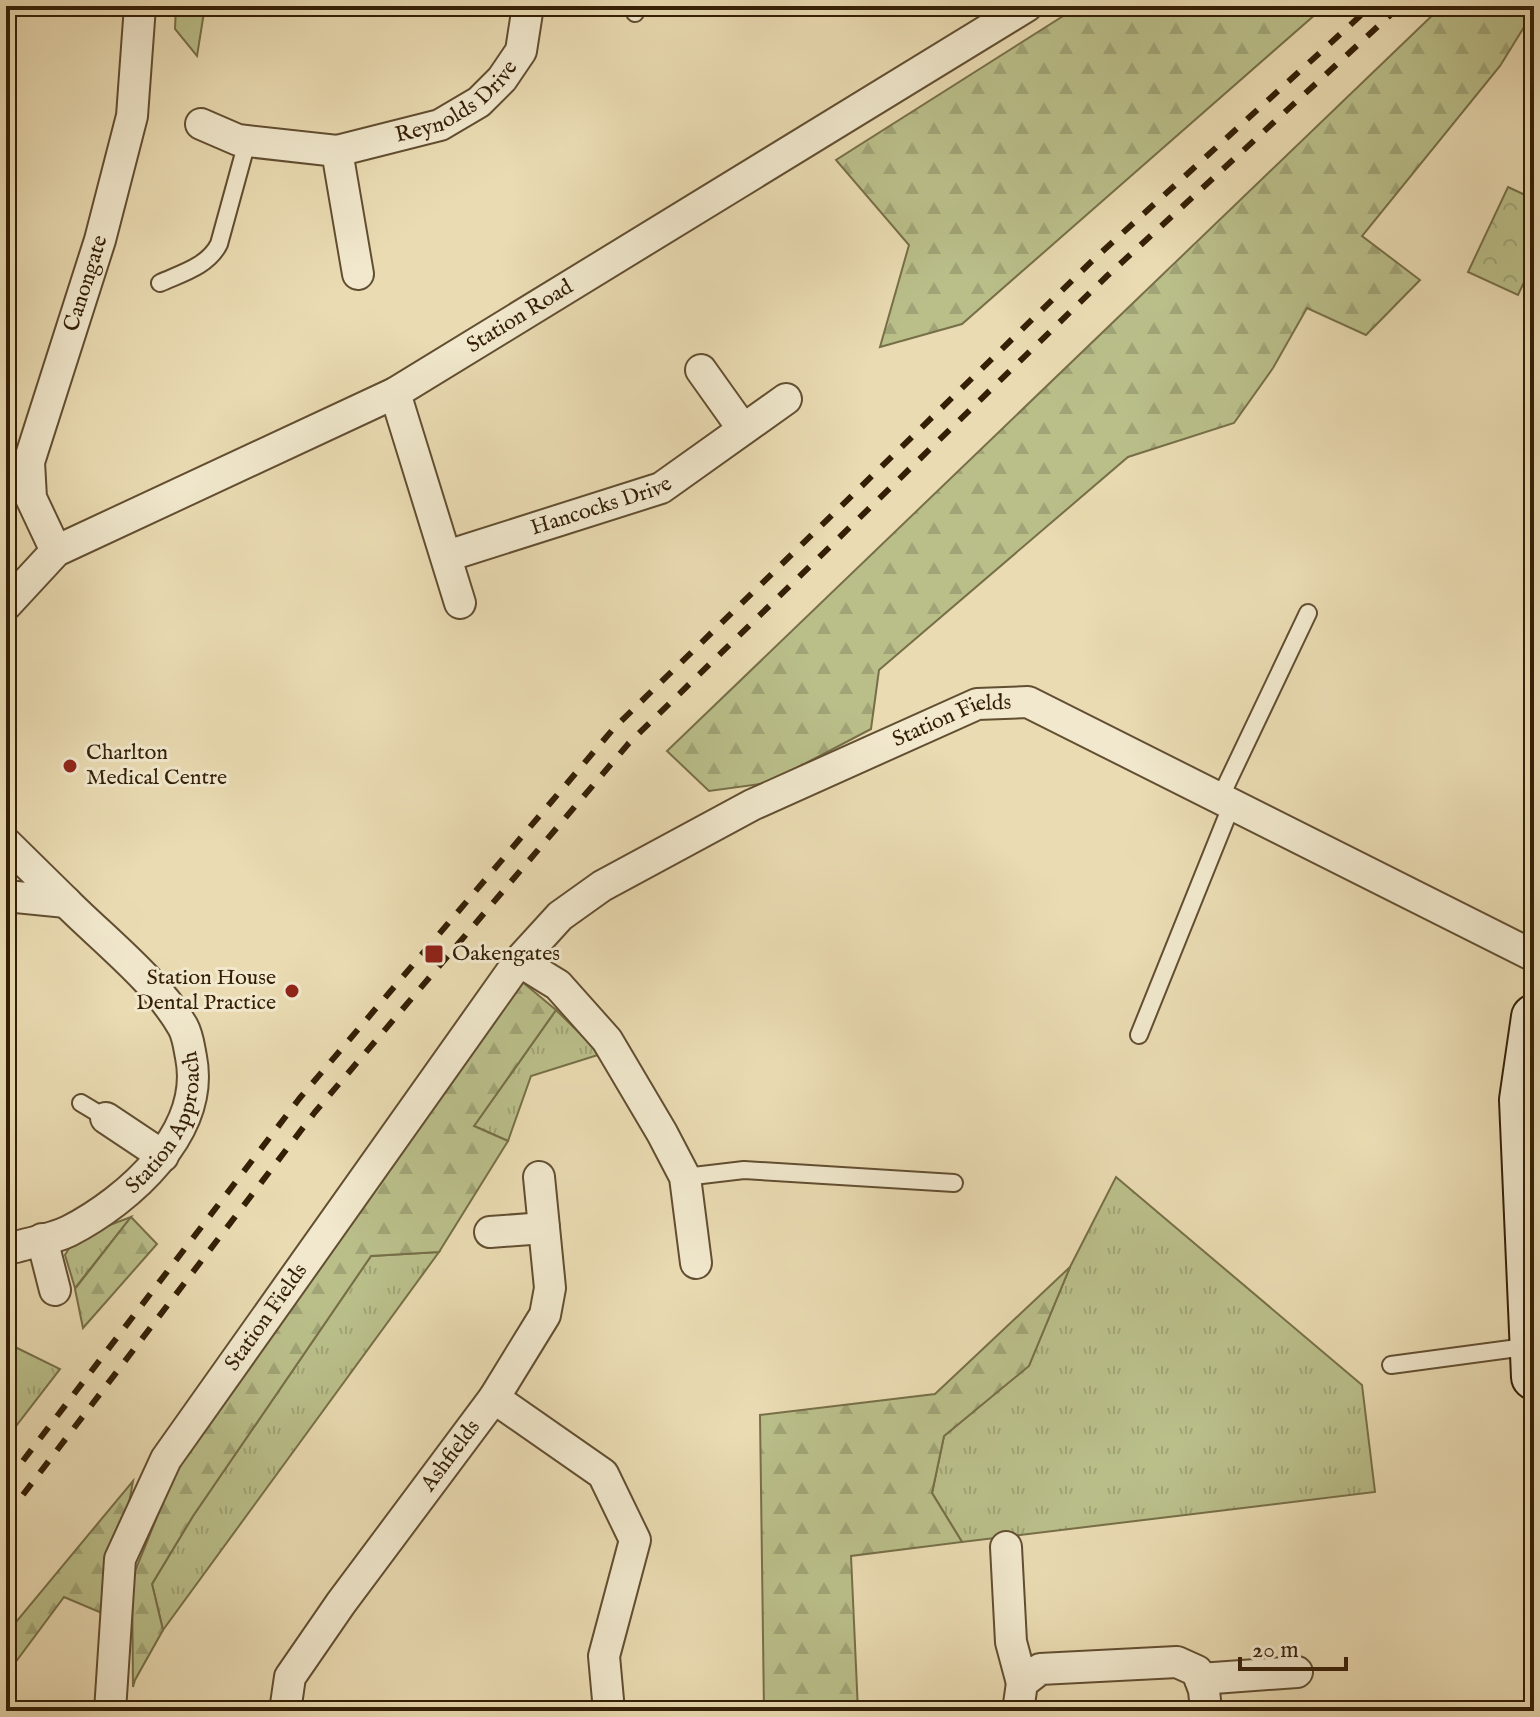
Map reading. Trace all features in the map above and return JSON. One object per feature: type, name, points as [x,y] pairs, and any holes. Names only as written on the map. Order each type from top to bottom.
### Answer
[{"type":"street","name":"Canongate","points":[[56,551],[31,498],[29,462],[100,240],[132,116],[140,6]]},
{"type":"street","name":"Reynolds Drive","points":[[201,124],[247,142],[337,151],[440,125],[479,102],[502,79],[521,51],[528,6]]},
{"type":"street","name":"Station Road","points":[[6,605],[56,551],[395,393],[1027,6]]},
{"type":"street","points":[[337,151],[358,274]]},
{"type":"street","points":[[701,370],[743,429]]},
{"type":"street","points":[[395,393],[460,603]]},
{"type":"street","name":"Hancocks Drive","points":[[447,556],[661,488],[786,399]]},
{"type":"street","name":"Station Fields","points":[[110,1711],[120,1559],[166,1459],[519,961],[560,916],[602,886],[752,805],[977,704],[1028,702],[1534,956]]},
{"type":"street","name":"Station Approach","points":[[6,843],[167,1003],[185,1031],[193,1067],[193,1097],[189,1110],[163,1156],[128,1192],[68,1231],[29,1243],[55,1290]]},
{"type":"street","points":[[6,896],[66,902]]},
{"type":"street","points":[[519,961],[558,985],[607,1040],[685,1177],[696,1263]]},
{"type":"street","points":[[1533,1361],[1522,1100],[1534,1017]]},
{"type":"street","points":[[93,1110],[163,1156]]},
{"type":"street","name":"Ashfields","points":[[285,1711],[290,1677],[341,1603],[494,1398],[545,1315],[550,1288],[539,1177]]},
{"type":"street","points":[[490,1232],[544,1228]]},
{"type":"street","points":[[494,1398],[603,1474],[635,1540],[604,1656],[609,1711]]},
{"type":"street","points":[[1006,1547],[1011,1642],[1020,1697]]},
{"type":"street","points":[[1020,1697],[1040,1669],[1177,1662],[1197,1671],[1204,1690],[1206,1711]]},
{"type":"street","points":[[1200,1679],[1297,1672]]},
{"type":"lane","points":[[160,283],[214,255],[247,142]]},
{"type":"lane","points":[[1139,1035],[1226,801],[1308,613]]},
{"type":"lane","points":[[685,1177],[744,1170],[954,1183]]},
{"type":"lane","points":[[1391,1365],[1533,1361]]},
{"type":"green space","points":[[176,6],[205,6],[197,56],[175,29]]},
{"type":"green space","points":[[1079,6],[1325,6],[962,324],[880,347],[909,245],[836,160]]},
{"type":"green space","points":[[1442,6],[1534,6],[1534,11],[1500,66],[1362,236],[1420,280],[1366,335],[1307,308],[1273,368],[1234,423],[1128,457],[879,670],[871,729],[768,783],[709,791],[667,751]]},
{"type":"green space","points":[[1508,187],[1534,199],[1534,261],[1518,295],[1468,272]]},
{"type":"green space","points":[[520,980],[556,1010],[474,1126],[508,1141],[439,1252],[371,1256],[193,1516],[152,1584],[163,1630],[133,1687],[132,1579],[179,1462]]},
{"type":"green space","points":[[556,1010],[601,1054],[531,1076],[508,1141],[474,1126]]},
{"type":"green space","points":[[1116,1177],[1362,1385],[1375,1492],[962,1542],[932,1493],[944,1436],[1029,1365],[1070,1267]]},
{"type":"green space","points":[[131,1217],[75,1288],[65,1255],[75,1238]]},
{"type":"green space","points":[[131,1217],[157,1244],[83,1328],[75,1289]]},
{"type":"green space","points":[[439,1252],[163,1630],[152,1584],[193,1516],[371,1256]]},
{"type":"green space","points":[[1070,1267],[1029,1366],[944,1436],[932,1493],[962,1542],[851,1556],[858,1711],[764,1711],[760,1415],[935,1394]]},
{"type":"green space","points":[[13,1346],[60,1369],[6,1439],[6,1372]]},
{"type":"green space","points":[[133,1481],[109,1616],[64,1597],[6,1675],[6,1634]]},
{"type":"railway","points":[[6,1483],[299,1099],[614,728],[1092,261],[1371,6]]},
{"type":"railway","points":[[6,1517],[315,1112],[629,743],[1107,276],[1400,6]]},
{"type":"place","name":"Charlton Medical Centre","points":[[70,766]]},
{"type":"place","name":"Oakengates","points":[[434,954]]},
{"type":"place","name":"Station House Dental Practice","points":[[292,991]]}]
